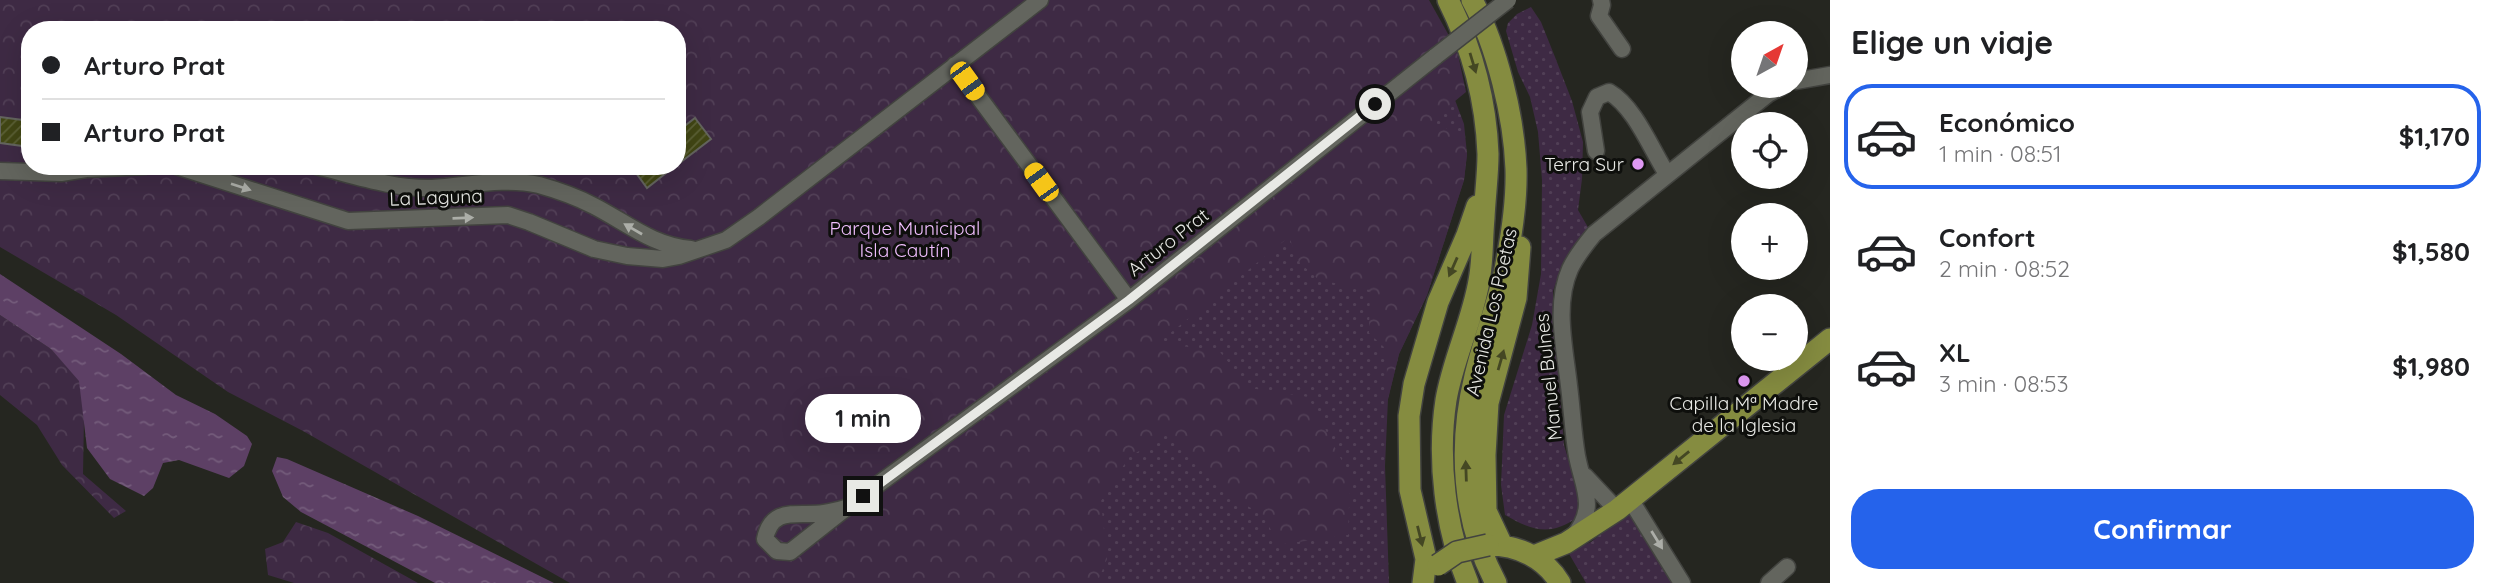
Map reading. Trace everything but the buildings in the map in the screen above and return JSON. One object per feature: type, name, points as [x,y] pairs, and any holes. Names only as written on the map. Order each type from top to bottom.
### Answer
[{"type":"main road","name":"Avenida Los Poetas","points":[[1448,0],[1459,22],[1476,74],[1486,127],[1487,181],[1479,282],[1447,398],[1444,426],[1444,478],[1447,498],[1456,549],[1468,583]]},
{"type":"main road","name":"Avenida Los Poetas","points":[[1472,0],[1486,33],[1503,89],[1516,168],[1514,206],[1504,271],[1475,377],[1465,445],[1467,489],[1475,534],[1496,583]]},
{"type":"main road","points":[[1495,545],[1486,511],[1485,455],[1489,403],[1516,298],[1520,258],[1520,209],[1516,168]]},
{"type":"main road","points":[[1423,583],[1426,559],[1410,490],[1409,416],[1414,384],[1438,302],[1487,181]]},
{"type":"main road","points":[[1534,556],[1570,541],[1624,504],[1830,339]]},
{"type":"main road","points":[[1423,583],[1438,565],[1457,552],[1495,545],[1534,556],[1545,563],[1560,583]]},
{"type":"street","name":"La Laguna","points":[[204,175],[348,221],[508,215],[594,249],[627,256],[663,259],[726,240],[1040,0]]},
{"type":"street","name":"Arturo Prat","points":[[846,508],[825,513],[785,514],[774,520],[766,530],[765,539],[777,551],[790,552],[1129,300],[1508,0]]},
{"type":"street","points":[[1601,0],[1599,16],[1622,49]]},
{"type":"street","points":[[955,65],[1129,300]]},
{"type":"street","points":[[1808,79],[1830,75]]},
{"type":"street","points":[[1596,151],[1590,112],[1597,97],[1609,92],[1617,97],[1646,135],[1653,153],[1667,174]]},
{"type":"street","name":"Manuel Bulnes","points":[[1570,541],[1580,528],[1588,507],[1588,496],[1577,455],[1564,336],[1561,303],[1565,284],[1578,255],[1594,234],[1763,98]]},
{"type":"street","points":[[0,171],[21,172]]},
{"type":"street","name":"La Laguna","points":[[354,175],[414,187],[504,182],[538,185],[593,205],[652,240],[672,247],[697,249]]},
{"type":"street","points":[[1581,471],[1594,488],[1624,504],[1682,583]]},
{"type":"street","points":[[1769,583],[1787,567]]},
{"type":"green space","name":"Parque Municipal Isla Cautín","points":[[0,0],[1429,0],[1457,50],[1466,92],[1432,120],[1461,134],[1467,154],[1464,180],[1427,295],[1399,354],[1388,399],[1386,349],[1369,333],[1370,290],[1319,280],[1299,262],[1289,237],[1158,343],[1219,351],[1250,388],[1308,397],[1350,476],[1348,535],[1277,545],[1265,516],[1223,492],[1168,434],[1129,457],[1101,501],[1107,559],[1097,583],[570,583],[303,431],[228,392],[116,315],[0,247]]},
{"type":"green space","points":[[1531,7],[1541,22],[1572,101],[1583,142],[1578,210],[1589,229],[1564,260],[1553,291],[1564,445],[1581,501],[1579,516],[1569,523],[1551,529],[1533,528],[1505,515],[1501,485],[1504,415],[1532,325],[1541,274],[1542,180],[1538,132],[1530,97],[1518,72],[1506,31],[1508,23],[1517,14]]},
{"type":"green space","points":[[1452,92],[1464,124],[1467,154],[1464,180],[1427,295],[1399,354],[1388,399],[1385,466],[1389,583],[809,583]]},
{"type":"green space","points":[[0,315],[51,349],[80,381],[84,417],[83,474],[126,511],[114,518],[62,465],[37,425],[0,395]]},
{"type":"green space","points":[[1631,509],[1677,583],[1586,583],[1568,552],[1591,542]]},
{"type":"green space","points":[[296,522],[328,533],[418,583],[294,583],[268,575],[265,549],[283,542]]},
{"type":"water","points":[[0,274],[121,354],[176,395],[215,414],[247,436],[252,444],[244,466],[229,478],[179,460],[163,463],[153,488],[144,496],[110,479],[87,448],[79,381],[51,349],[0,315]]},
{"type":"water","points":[[277,457],[418,516],[554,583],[435,583],[301,512],[283,497],[272,471]]},
{"type":"place","name":"Terra Sur","points":[[1638,164]]},
{"type":"place","name":"Capilla Mª Madre de la Iglesia","points":[[1744,381]]},
{"type":"route","points":[[863,496],[1129,300],[1375,104]]}]
